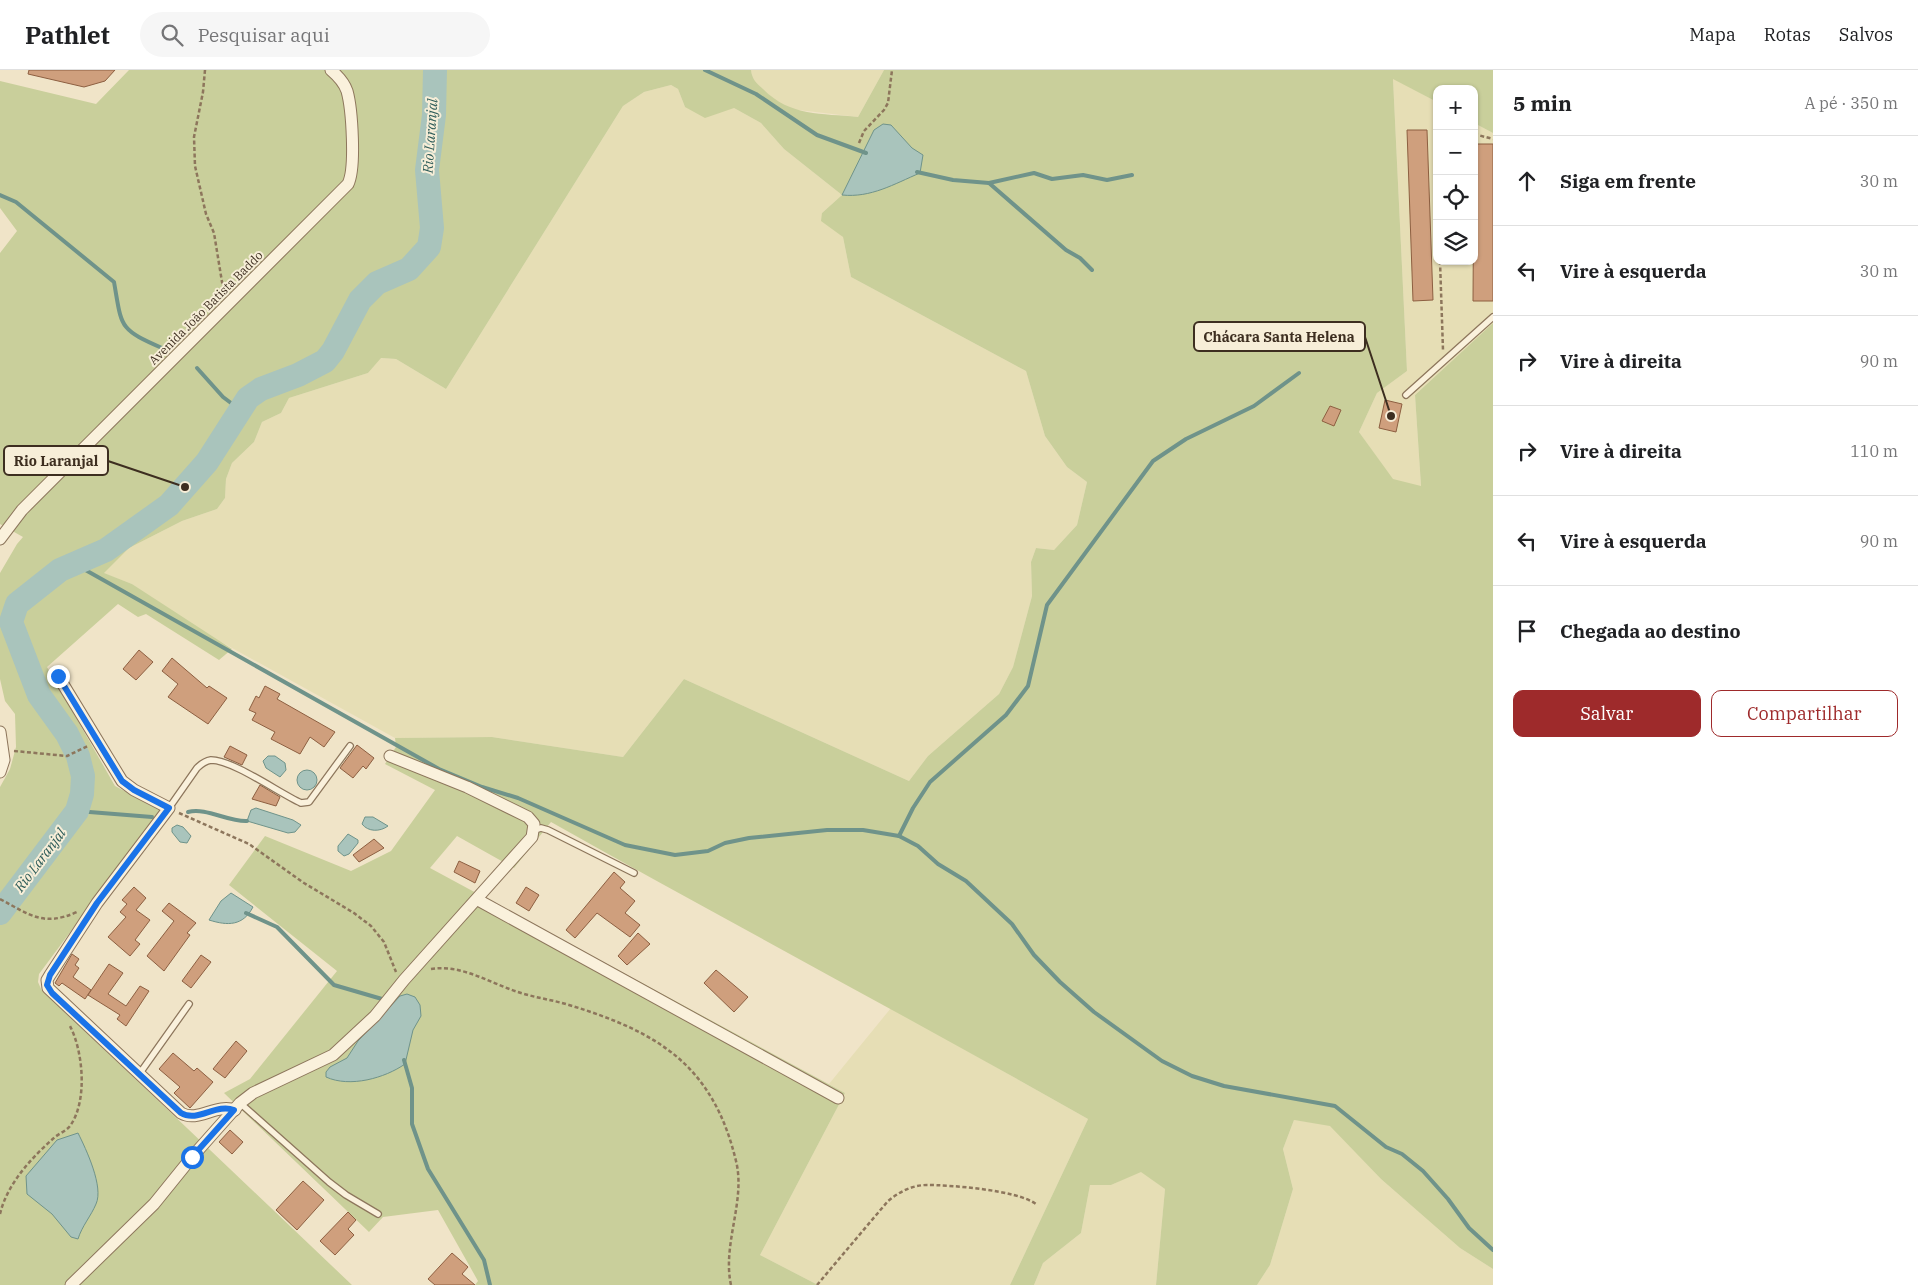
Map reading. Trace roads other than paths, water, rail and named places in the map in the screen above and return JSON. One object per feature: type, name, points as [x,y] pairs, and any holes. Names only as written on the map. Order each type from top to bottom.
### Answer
[{"type":"street","name":"Avenida João Batista Baddo","points":[[0,539],[22,510],[344,189],[351,178],[353,165],[349,99],[344,83],[331,70]]},
{"type":"street","points":[[58,676],[122,781],[134,790],[169,808],[97,903],[50,975],[47,985],[52,993],[186,1116],[195,1116],[221,1108],[237,1107]]},
{"type":"street","points":[[0,772],[4,760],[1,737]]},
{"type":"street","points":[[71,1285],[164,1194],[192,1157],[237,1107],[253,1093],[333,1055],[375,1016],[397,988],[532,838],[534,824],[528,817],[467,787],[390,756]]},
{"type":"street","points":[[478,900],[838,1098]]},
{"type":"lane","points":[[1406,395],[1444,363],[1493,317]]},
{"type":"lane","points":[[169,808],[197,768],[202,763],[211,760],[244,772],[301,803],[309,802],[350,746]]},
{"type":"lane","points":[[534,830],[541,828],[548,830],[634,873]]},
{"type":"lane","points":[[140,1072],[188,1004]]},
{"type":"lane","points":[[237,1107],[346,1195],[378,1214]]},
{"type":"water","points":[[883,124],[891,125],[912,148],[923,155],[920,173],[892,186],[873,192],[842,195],[874,130]]},
{"type":"water","points":[[268,756],[275,756],[285,763],[286,770],[280,777],[266,768],[263,761]]},
{"type":"water","points":[[307,770],[314,773],[317,780],[314,787],[307,790],[300,787],[297,780],[300,773]]},
{"type":"water","points":[[256,808],[293,820],[301,825],[295,832],[288,833],[247,821],[251,810]]},
{"type":"water","points":[[365,817],[373,817],[388,826],[378,830],[367,829],[362,824]]},
{"type":"water","points":[[177,825],[183,827],[191,836],[187,843],[180,842],[172,832],[172,828]]},
{"type":"water","points":[[348,834],[358,840],[358,843],[349,854],[344,856],[338,851],[338,846]]},
{"type":"water","points":[[231,893],[253,907],[245,918],[229,924],[209,920],[221,901]]},
{"type":"water","points":[[407,994],[415,997],[420,1005],[421,1016],[413,1030],[405,1064],[388,1073],[367,1080],[346,1082],[326,1077],[326,1072],[330,1067],[347,1058],[358,1041],[400,996]]},
{"type":"water","points":[[78,1133],[93,1168],[98,1188],[98,1197],[78,1239],[71,1237],[52,1214],[27,1194],[26,1176],[57,1140]]},
{"type":"waterway","name":"Rio Laranjal","points":[[0,913],[77,811],[82,794],[83,776],[78,756],[67,734],[39,695],[11,622],[17,604],[60,570],[106,550],[169,505],[207,462],[248,398],[261,389],[298,375],[325,361],[333,351],[360,300],[377,283],[409,269],[429,247],[432,228],[427,170],[434,115],[435,70]]},
{"type":"waterway","points":[[705,70],[756,94],[817,135],[866,153]]},
{"type":"waterway","points":[[917,172],[953,180],[989,183],[1092,270]]},
{"type":"waterway","points":[[989,183],[1034,173],[1052,179],[1083,175],[1107,180],[1132,175]]},
{"type":"waterway","points":[[0,195],[16,202],[114,282],[121,318],[125,325],[137,336],[162,348]]},
{"type":"waterway","points":[[197,368],[223,397],[239,409]]},
{"type":"waterway","points":[[899,836],[913,808],[930,782],[1006,715],[1028,686],[1047,605],[1153,461],[1186,439],[1254,406],[1299,373]]},
{"type":"waterway","points":[[73,563],[439,769],[482,787],[518,798],[625,845],[675,855],[708,851],[725,843],[749,838],[827,830],[863,830],[899,836],[918,846],[938,864],[966,881],[1012,924],[1034,955],[1060,982],[1094,1012],[1162,1061],[1192,1076],[1224,1086],[1335,1106],[1386,1147],[1402,1154],[1423,1171],[1448,1199],[1469,1228],[1493,1250]]},
{"type":"waterway","points":[[77,811],[152,817]]},
{"type":"waterway","points":[[188,812],[202,811],[240,821],[247,821]]},
{"type":"waterway","points":[[246,913],[277,927],[334,985],[382,999]]},
{"type":"waterway","points":[[404,1060],[412,1088],[412,1124],[428,1169],[484,1260],[490,1285]]},
{"type":"place","name":"Chácara Santa Helena","points":[[1391,416]]},
{"type":"place","name":"Rio Laranjal","points":[[185,487]]}]
